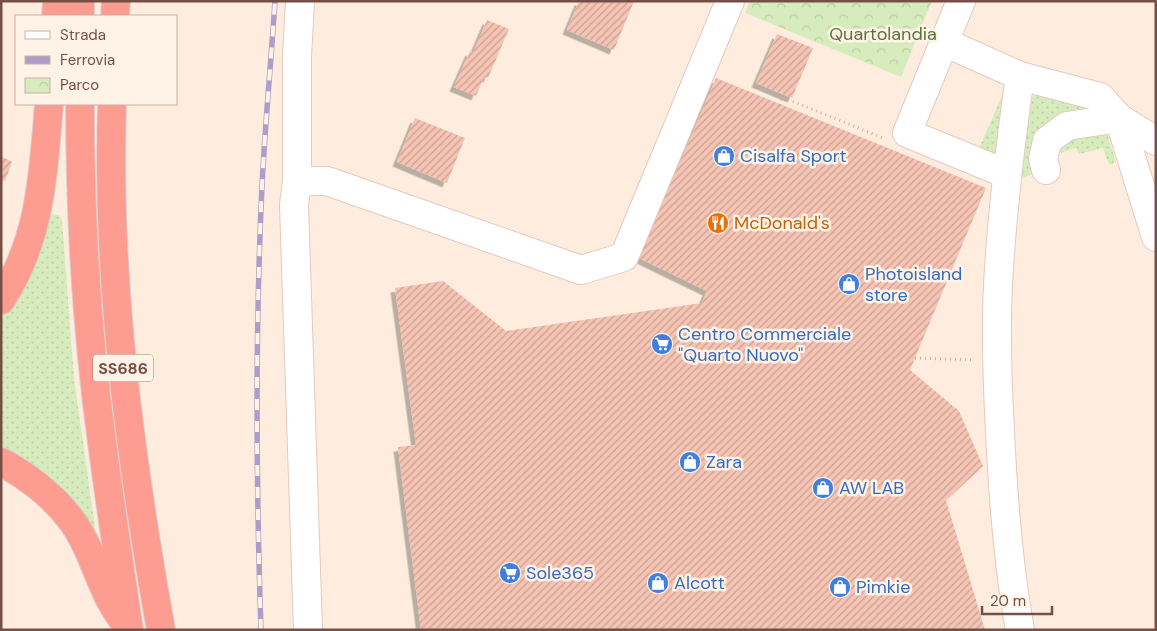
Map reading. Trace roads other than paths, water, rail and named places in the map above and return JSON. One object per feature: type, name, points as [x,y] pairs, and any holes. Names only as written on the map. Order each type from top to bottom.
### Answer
[{"type":"highway","points":[[56,15],[58,1]]},
{"type":"highway","points":[[80,1],[80,15]]},
{"type":"highway","points":[[115,15],[116,1]]},
{"type":"highway","points":[[1,300],[22,265],[36,220],[49,105]]},
{"type":"highway","name":"SS686","points":[[80,105],[82,211],[94,371],[102,449],[128,630]]},
{"type":"highway","name":"SS686","points":[[112,105],[112,217],[119,318],[132,448],[161,630]]},
{"type":"highway","points":[[1,462],[14,468],[46,493],[70,518],[90,553],[105,590],[128,630]]},
{"type":"street","points":[[300,1],[297,57],[297,181],[294,206],[308,630]]},
{"type":"street","points":[[297,181],[327,181],[581,270],[624,257],[730,1]]},
{"type":"street","points":[[961,1],[906,133],[1007,174]]},
{"type":"street","points":[[944,42],[1020,76],[1100,97],[1119,118],[1156,141]]},
{"type":"street","points":[[1020,76],[1007,174],[999,268],[997,378],[1002,485],[1013,592],[1020,630]]},
{"type":"street","points":[[1046,170],[1043,159],[1047,141],[1067,126],[1119,118]]},
{"type":"street","points":[[1119,118],[1156,237]]},
{"type":"railway","points":[[261,630],[257,464],[258,297],[263,163],[275,1]]},
{"type":"place","name":"Cisalfa Sport","points":[[724,156]]},
{"type":"place","name":"McDonald's","points":[[718,223]]},
{"type":"place","name":"Photoisland store","points":[[849,284]]},
{"type":"place","name":"Centro Commerciale \"Quarto Nuovo\"","points":[[662,344]]},
{"type":"place","name":"Zara","points":[[690,462]]},
{"type":"place","name":"AW LAB","points":[[823,488]]},
{"type":"place","name":"Sole365","points":[[510,573]]},
{"type":"place","name":"Alcott","points":[[658,583]]},
{"type":"place","name":"Pimkie","points":[[840,587]]},
{"type":"park label","name":"Quartolandia","points":[[883,34]]}]
